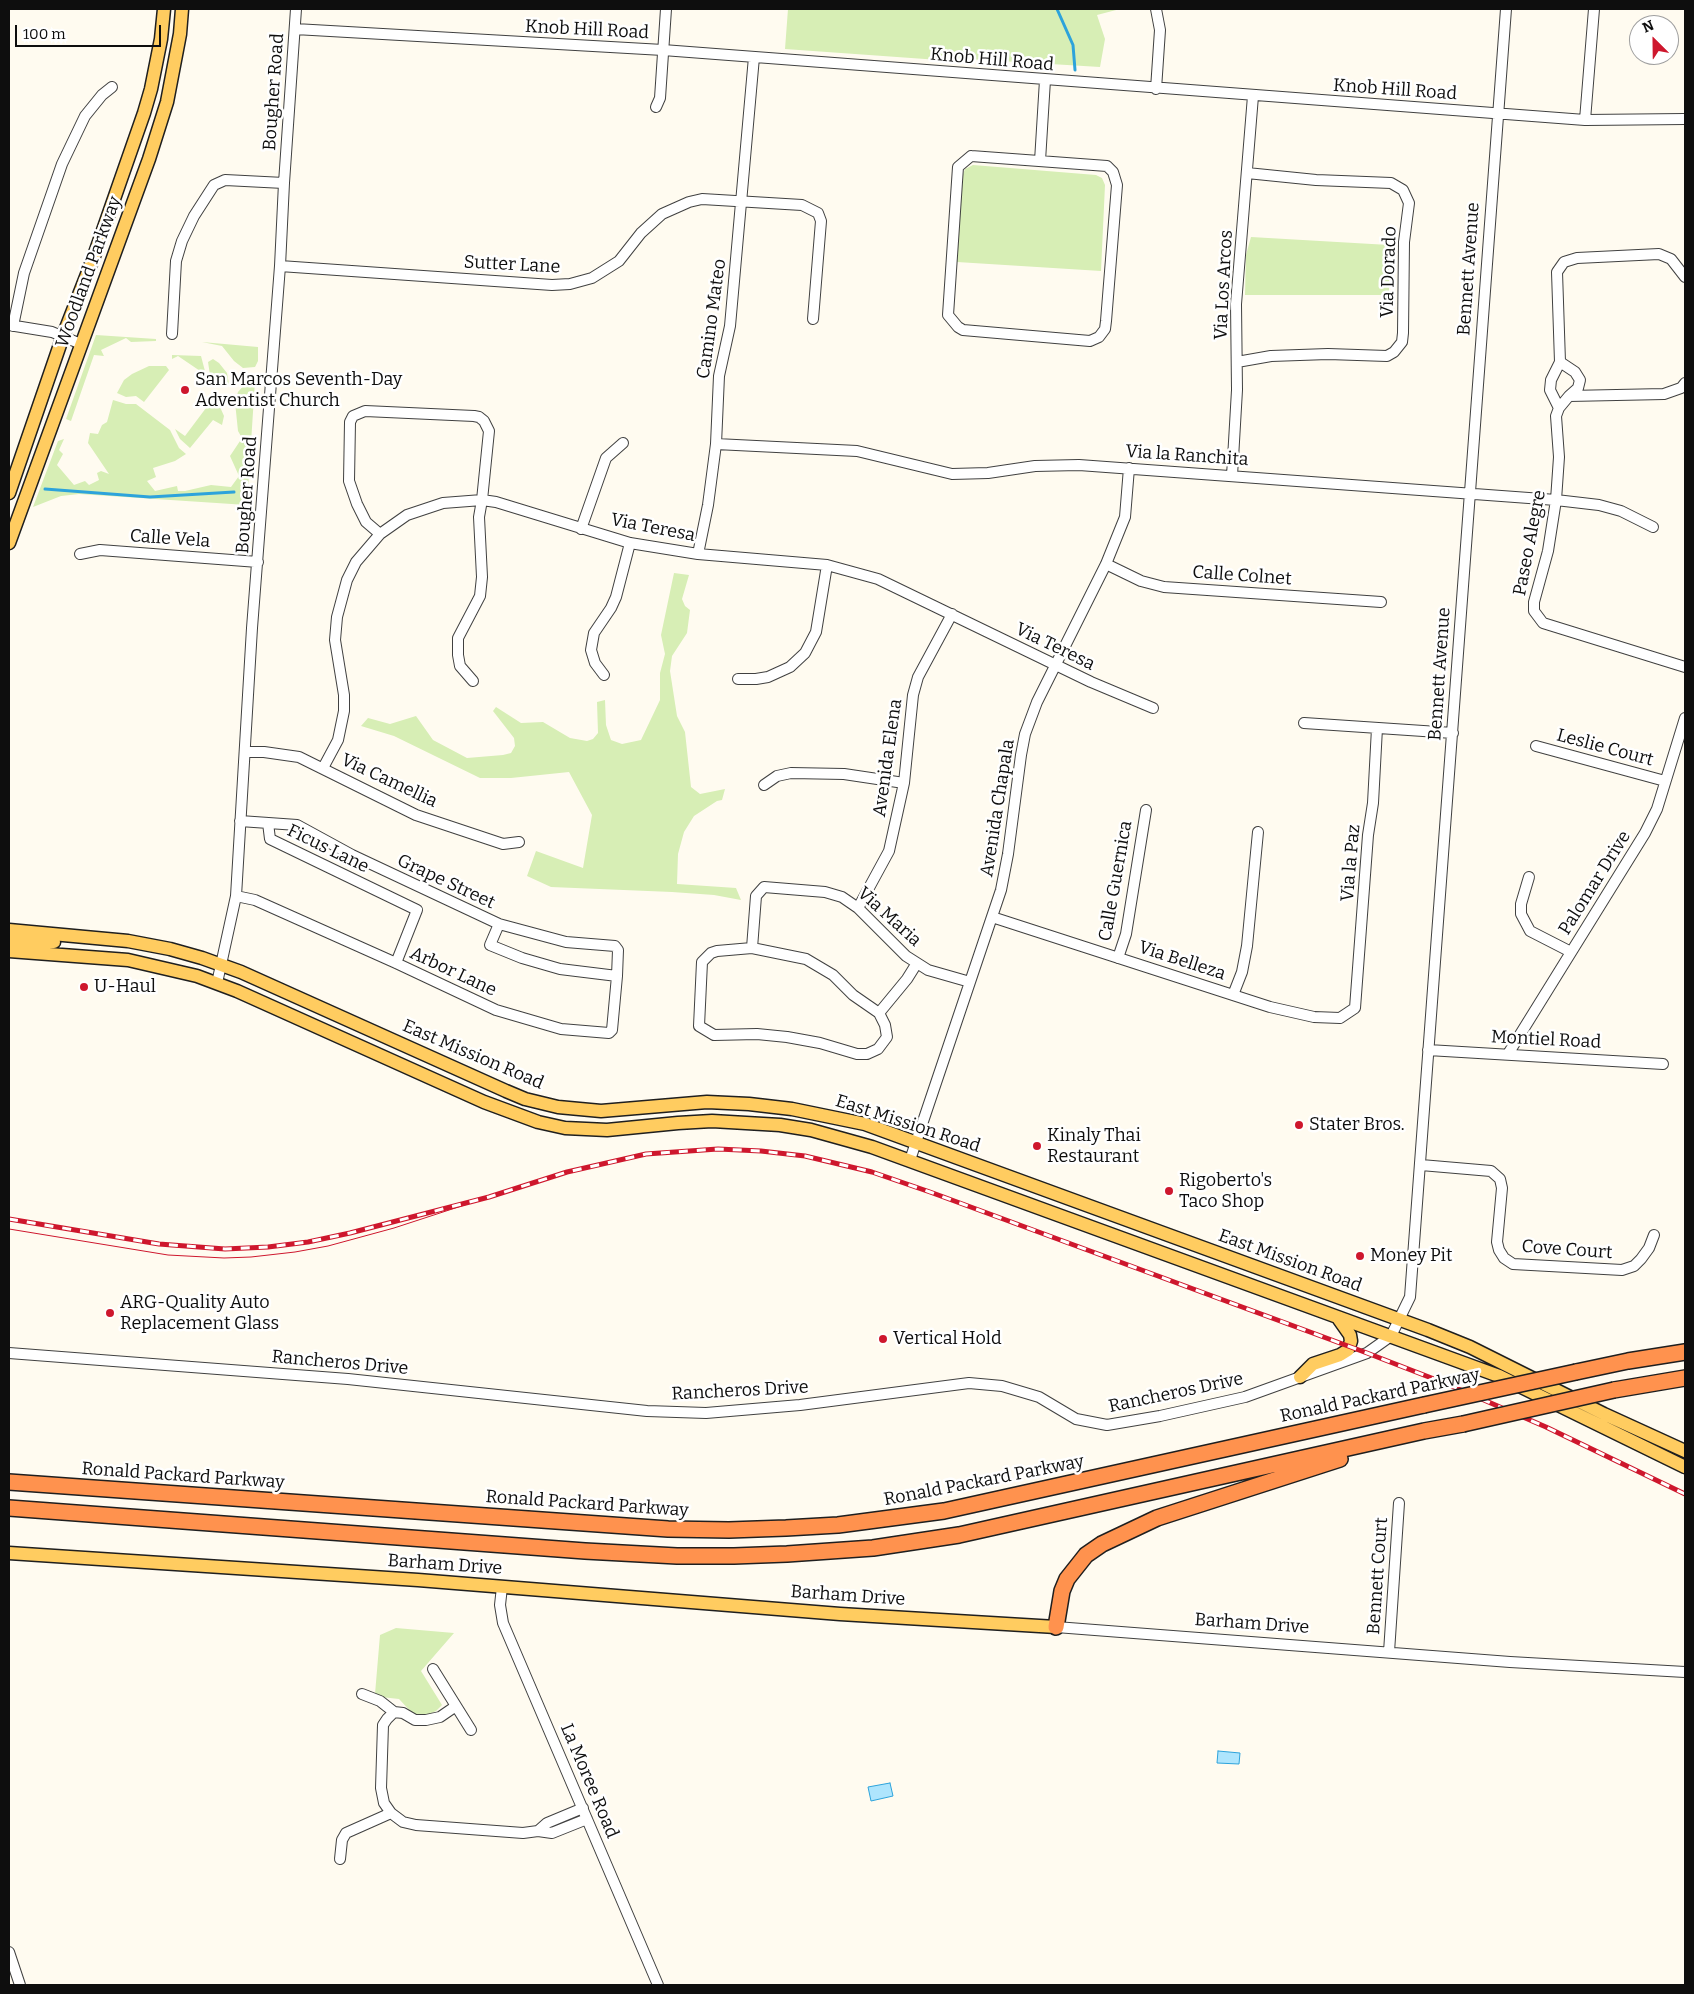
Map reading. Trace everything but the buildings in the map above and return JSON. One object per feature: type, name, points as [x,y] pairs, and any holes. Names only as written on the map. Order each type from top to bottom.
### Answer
[{"type":"highway","name":"Ronald Packard Parkway","points":[[9,1482],[668,1530],[786,1528],[838,1524],[944,1511],[1576,1372],[1685,1352]]},
{"type":"highway","points":[[9,1508],[676,1556],[787,1554],[873,1548],[959,1534],[1614,1390],[1685,1378]]},
{"type":"highway","points":[[1056,1627],[1062,1591],[1067,1578],[1086,1555],[1102,1544],[1125,1532],[1188,1507],[1424,1431]]},
{"type":"main road","name":"Woodland Parkway","points":[[9,493],[63,336],[93,259],[144,113],[161,39],[164,9]]},
{"type":"main road","name":"Woodland Parkway","points":[[9,542],[149,159],[167,102],[180,34],[182,9]]},
{"type":"main road","name":"East Mission Road","points":[[9,930],[128,941],[170,949],[221,965],[506,1091],[537,1102],[565,1108],[601,1111],[699,1103],[749,1104],[792,1109],[865,1124],[1470,1347],[1604,1414],[1685,1451]]},
{"type":"main road","points":[[9,941],[63,943],[89,937]]},
{"type":"main road","name":"East Mission Road","points":[[9,951],[128,960],[167,968],[217,983],[484,1102],[538,1122],[565,1128],[592,1130],[712,1121],[780,1125],[840,1138],[910,1160],[1498,1376],[1685,1467]]},
{"type":"main road","points":[[1133,1242],[1166,1243],[1171,1241],[1173,1236]]},
{"type":"main road","points":[[1300,1377],[1313,1364],[1340,1355],[1348,1350],[1351,1341],[1350,1335],[1336,1316]]},
{"type":"main road","name":"Barham Drive","points":[[9,1553],[502,1587],[840,1614],[1056,1627]]},
{"type":"street","name":"Bougher Road","points":[[217,983],[236,896],[296,9]]},
{"type":"street","points":[[656,107],[660,98],[666,9]]},
{"type":"street","points":[[1156,9],[1160,30],[1156,89]]},
{"type":"street","name":"Bennett Avenue","points":[[1391,1336],[1410,1297],[1422,1164],[1428,1050],[1506,9]]},
{"type":"street","points":[[1586,120],[1594,9]]},
{"type":"street","name":"Knob Hill Road","points":[[295,29],[663,50],[1156,89],[1586,120],[1685,119]]},
{"type":"street","name":"Camino Mateo","points":[[698,554],[708,505],[716,444],[719,376],[730,326],[754,57]]},
{"type":"street","points":[[1040,161],[1045,80]]},
{"type":"street","points":[[81,344],[52,332],[11,326],[24,273],[62,164],[85,116],[102,95],[112,87]]},
{"type":"street","name":"Via Los Arcos","points":[[1232,476],[1237,390],[1236,304],[1253,96]]},
{"type":"street","points":[[971,156],[1040,161],[1107,166],[1113,172],[1117,185],[1105,329],[1099,338],[1090,341],[963,330],[948,315],[958,167],[971,156]]},
{"type":"street","name":"Via Dorado","points":[[1237,362],[1271,356],[1328,354],[1387,356],[1394,352],[1402,342],[1403,333],[1404,242],[1409,203],[1403,190],[1391,183],[1316,180],[1247,173]]},
{"type":"street","points":[[172,334],[176,262],[182,241],[194,216],[214,185],[225,180],[284,183]]},
{"type":"street","name":"Sutter Lane","points":[[280,266],[552,285],[570,284],[592,278],[619,261],[641,233],[662,214],[689,202],[702,199],[742,200],[802,205],[818,213],[821,221],[813,319]]},
{"type":"street","points":[[1560,362],[1575,372],[1580,380],[1578,388],[1559,408],[1550,390],[1551,380],[1560,362],[1558,272],[1564,262],[1576,258],[1659,254],[1671,259],[1685,277]]},
{"type":"street","points":[[1569,396],[1664,394],[1681,388],[1685,383]]},
{"type":"street","name":"Paseo Alegre","points":[[1559,408],[1556,416],[1559,457],[1556,500],[1548,551],[1534,602],[1534,611],[1543,623],[1685,667]]},
{"type":"street","points":[[380,534],[366,522],[349,481],[350,422],[353,416],[366,410],[479,417],[484,421],[489,430],[479,518],[482,577],[480,596],[458,638],[460,666],[473,681]]},
{"type":"street","points":[[581,529],[606,458],[623,443]]},
{"type":"street","name":"Via la Ranchita","points":[[716,444],[857,451],[952,474],[988,473],[1035,466],[1079,465],[1556,500],[1599,505],[1620,511],[1654,527]]},
{"type":"street","name":"Avenida Chapala","points":[[910,1160],[1001,890],[1025,734],[1037,702],[1106,564],[1125,518],[1129,468]]},
{"type":"street","name":"Via Teresa","points":[[323,768],[338,740],[344,712],[344,695],[335,640],[337,617],[347,580],[356,562],[380,534],[407,515],[443,503],[482,500],[496,502],[630,543],[698,554],[827,565],[878,579],[1090,682],[1153,708]]},
{"type":"street","points":[[604,676],[594,663],[591,650],[594,633],[616,597],[630,543]]},
{"type":"street","name":"Calle Vela","points":[[80,554],[100,550],[258,562]]},
{"type":"street","name":"Calle Colnet","points":[[1106,564],[1141,581],[1164,588],[1381,602]]},
{"type":"street","points":[[738,679],[756,680],[768,677],[790,667],[805,653],[816,632],[827,565]]},
{"type":"street","name":"Avenida Elena","points":[[858,908],[889,851],[904,783],[913,695],[918,677],[952,614]]},
{"type":"street","name":"Palomar Drive","points":[[1508,1054],[1645,833],[1656,808],[1685,718]]},
{"type":"street","points":[[1304,723],[1453,733]]},
{"type":"street","name":"Via la Paz","points":[[1355,1001],[1378,728]]},
{"type":"street","name":"Leslie Court","points":[[1536,746],[1665,781]]},
{"type":"street","name":"Via Camellia","points":[[245,752],[264,752],[299,757],[416,815],[503,844],[520,842]]},
{"type":"street","points":[[764,786],[777,776],[791,772],[844,774],[904,783]]},
{"type":"street","name":"Calle Guernica","points":[[1118,958],[1126,934],[1146,810]]},
{"type":"street","name":"Grape Street","points":[[240,821],[297,825],[352,855],[499,924],[566,942],[615,946],[618,950],[617,976]]},
{"type":"street","name":"Ficus Lane","points":[[268,823],[270,839],[417,910],[396,963]]},
{"type":"street","points":[[1233,995],[1242,972],[1247,946],[1258,832]]},
{"type":"street","points":[[1529,878],[1521,904],[1521,914],[1530,931],[1571,952]]},
{"type":"street","name":"Via Maria","points":[[752,948],[756,896],[764,887],[825,892],[842,897],[858,908],[906,956],[928,970],[970,982]]},
{"type":"street","name":"Arbor Lane","points":[[236,896],[255,900],[496,1010],[562,1029],[609,1033],[612,1030],[617,976]]},
{"type":"street","name":"Via Belleza","points":[[992,917],[1270,1007],[1305,1015],[1340,1018],[1355,1008],[1355,1001]]},
{"type":"street","points":[[499,924],[490,944],[522,958],[560,970],[617,976]]},
{"type":"street","points":[[752,948],[806,960],[833,975],[853,995],[878,1013],[885,1025],[887,1037],[878,1049],[867,1054],[858,1054],[820,1043],[787,1037],[757,1034],[714,1035],[699,1026],[701,964],[711,953],[717,950],[752,948]]},
{"type":"street","points":[[878,1013],[907,979],[917,963]]},
{"type":"street","name":"Montiel Road","points":[[1428,1050],[1663,1064]]},
{"type":"street","name":"Cove Court","points":[[1422,1164],[1491,1171],[1500,1180],[1502,1188],[1497,1242],[1504,1258],[1513,1264],[1622,1270],[1634,1266],[1641,1259],[1649,1248],[1654,1235]]},
{"type":"street","name":"Rancheros Drive","points":[[9,1353],[348,1379],[647,1411],[706,1413],[800,1405],[969,1383],[1002,1386],[1039,1397],[1076,1419],[1106,1425],[1160,1416],[1245,1397],[1367,1353],[1391,1336]]},
{"type":"street","name":"Bennett Court","points":[[1389,1652],[1399,1503]]},
{"type":"street","name":"La Moree Road","points":[[502,1587],[500,1605],[503,1623],[658,1985]]},
{"type":"street","name":"Barham Drive","points":[[1056,1627],[1510,1662],[1685,1672]]},
{"type":"street","points":[[433,1669],[472,1730]]},
{"type":"street","points":[[362,1694],[380,1701],[394,1712],[403,1713],[415,1720],[440,1717],[456,1706]]},
{"type":"street","points":[[394,1712],[383,1726],[381,1788],[384,1803],[391,1813],[403,1822],[416,1825],[523,1833],[538,1831],[552,1833],[587,1819]]},
{"type":"street","points":[[538,1831],[547,1823],[583,1808]]},
{"type":"street","points":[[340,1859],[342,1840],[346,1833],[391,1813]]},
{"type":"street","points":[[9,1952],[20,1985]]},
{"type":"green space","points":[[788,9],[1120,9],[1097,15],[1105,39],[1100,67],[968,59],[967,62],[785,49]]},
{"type":"green space","points":[[973,165],[1096,175],[1102,178],[1105,185],[1101,271],[957,262],[962,177],[965,169]]},
{"type":"green space","points":[[1251,237],[1389,245],[1389,295],[1245,295],[1246,255]]},
{"type":"green space","points":[[96,335],[156,339],[156,341],[131,342],[126,338],[101,350],[104,356],[94,355],[71,421],[66,419]]},
{"type":"green space","points":[[202,342],[258,347],[258,361],[255,367],[243,368],[234,361],[222,346]]},
{"type":"green space","points":[[172,355],[201,356],[206,375],[178,356],[172,359]]},
{"type":"green space","points":[[213,359],[227,373],[229,384],[227,387],[210,375],[208,362]]},
{"type":"green space","points":[[149,366],[166,366],[169,370],[144,402],[136,396],[126,397],[117,393],[124,380]]},
{"type":"green space","points":[[255,381],[247,505],[79,494],[61,496],[33,507],[58,441],[64,439],[59,450],[63,454],[57,465],[74,485],[85,481],[89,485],[99,480],[97,473],[101,471],[109,474],[88,443],[90,433],[98,434],[102,425],[107,422],[113,400],[126,404],[136,404],[170,430],[179,448],[186,454],[175,461],[153,468],[156,477],[147,481],[155,491],[177,486],[178,491],[211,485],[231,487],[239,476],[230,456],[242,438],[238,431],[235,402],[238,392],[245,384]]},
{"type":"green space","points":[[209,404],[220,407],[224,416],[222,425],[213,420],[190,448],[180,439],[175,429],[185,436]]},
{"type":"green space","points":[[674,573],[689,575],[682,599],[685,606],[690,610],[687,633],[672,656],[670,671],[677,716],[685,732],[691,787],[700,794],[725,789],[722,800],[717,801],[694,816],[684,832],[678,854],[677,884],[736,888],[741,900],[714,895],[672,892],[551,887],[527,876],[536,851],[583,868],[592,815],[569,772],[511,778],[480,778],[394,736],[361,726],[368,718],[390,724],[416,716],[433,740],[467,758],[503,755],[511,753],[515,746],[514,738],[493,711],[496,707],[521,723],[543,722],[570,738],[587,741],[593,739],[598,733],[597,702],[605,700],[606,725],[611,740],[622,744],[641,740],[660,700],[660,673],[665,654],[661,635]]},
{"type":"green space","points":[[396,1628],[454,1633],[421,1671],[442,1705],[436,1711],[425,1716],[415,1716],[399,1699],[381,1697],[375,1694],[380,1635]]},
{"type":"water","points":[[1218,1751],[1240,1753],[1239,1764],[1217,1763]]},
{"type":"water","points":[[890,1783],[893,1796],[871,1801],[868,1787]]},
{"type":"waterway","points":[[1057,9],[1073,45],[1075,70]]},
{"type":"waterway","points":[[45,489],[150,497],[234,492]]},
{"type":"tram line","points":[[9,1229],[168,1255],[224,1258],[251,1257],[328,1246],[394,1228],[489,1197]]},
{"type":"railway","points":[[9,1219],[159,1244],[225,1249],[268,1247],[308,1242],[350,1233],[489,1197],[567,1172],[646,1154],[718,1149],[805,1156],[872,1172],[930,1192],[1367,1353],[1447,1384],[1546,1427],[1685,1494]]},
{"type":"place","name":"San Marcos Seventh-Day Adventist Church","points":[[185,390]]},
{"type":"place","name":"U-Haul","points":[[84,987]]},
{"type":"place","name":"Stater Bros.","points":[[1299,1125]]},
{"type":"place","name":"Kinaly Thai Restaurant","points":[[1037,1146]]},
{"type":"place","name":"Rigoberto's Taco Shop","points":[[1169,1191]]},
{"type":"place","name":"Money Pit","points":[[1360,1256]]},
{"type":"place","name":"ARG-Quality Auto Replacement Glass","points":[[110,1313]]},
{"type":"place","name":"Vertical Hold","points":[[883,1339]]}]
